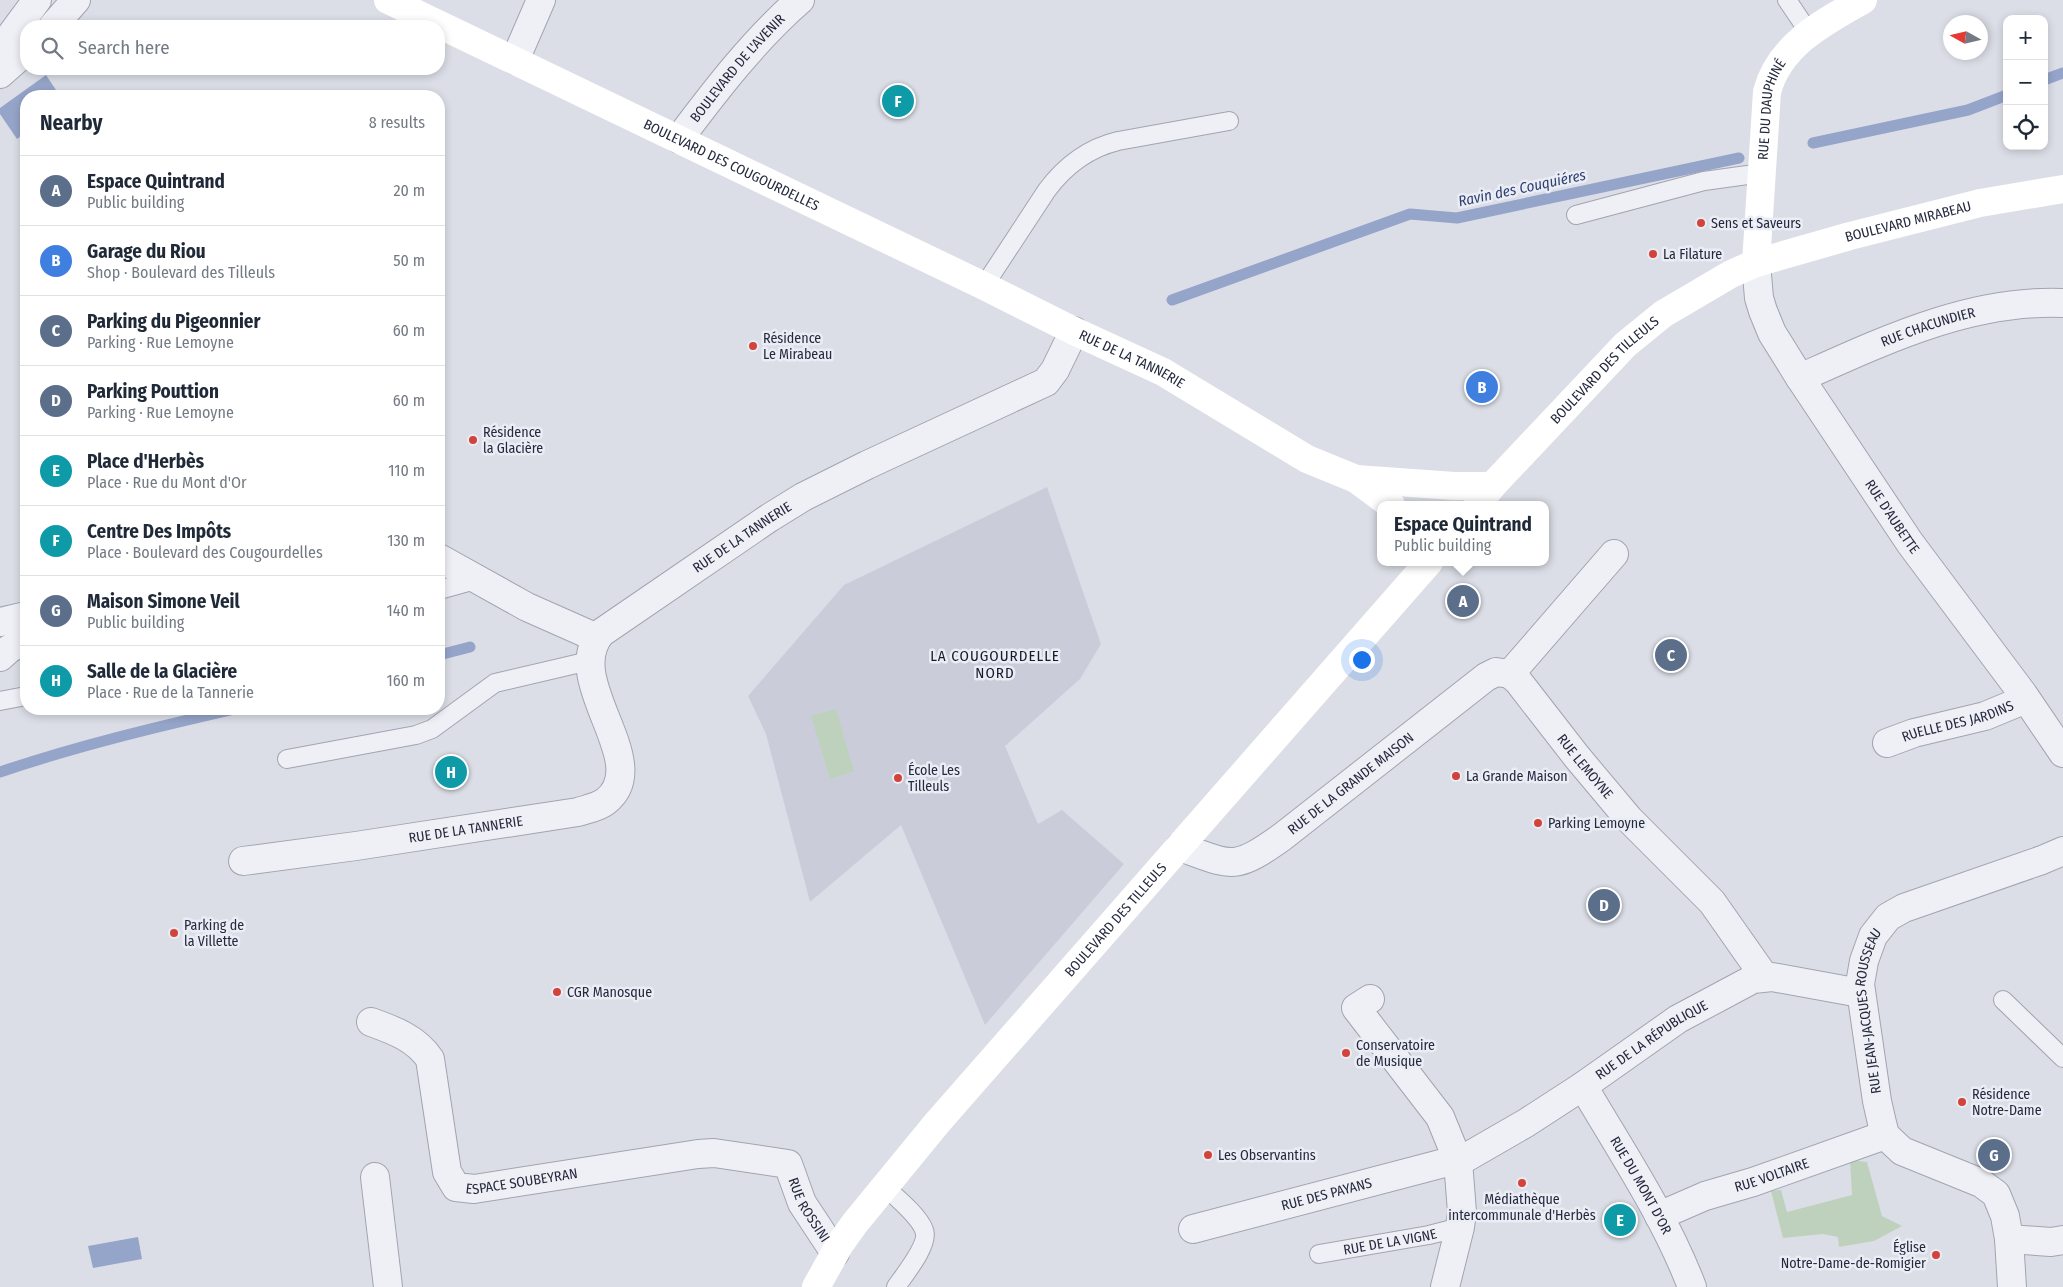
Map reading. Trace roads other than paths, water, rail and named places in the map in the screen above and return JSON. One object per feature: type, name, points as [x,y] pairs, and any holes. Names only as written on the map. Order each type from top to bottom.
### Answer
[{"type":"street","points":[[22,20],[37,0]]},
{"type":"street","points":[[58,20],[76,0]]},
{"type":"street","name":"BOULEVARD DES COUGOURDELLES","points":[[388,0],[430,20]]},
{"type":"street","points":[[515,60],[541,0]]},
{"type":"street","name":"BOULEVARD DE L'AVENIR","points":[[679,139],[704,106],[760,40],[800,0]]},
{"type":"street","name":"RUE DU DAUPHINÉ","points":[[1756,263],[1767,92],[1775,69],[1791,49],[1821,24],[1863,0]]},
{"type":"street","points":[[0,50],[20,23]]},
{"type":"street","name":"BOULEVARD DES COUGOURDELLES","points":[[445,27],[1074,331]]},
{"type":"street","points":[[0,74],[20,56]]},
{"type":"street","name":"BOULEVARD MIRABEAU","points":[[1756,263],[1850,236],[1980,203],[2063,189]]},
{"type":"street","name":"RUE D'AUBETTE","points":[[1756,263],[1759,298],[1763,310],[1772,333],[1800,378],[1910,544],[2026,699],[2063,753]]},
{"type":"street","name":"BOULEVARD DES TILLEULS","points":[[1484,495],[1625,345],[1663,314],[1731,274],[1756,263]]},
{"type":"street","name":"RUE CHACUNDIER","points":[[1800,378],[1885,340],[1937,322],[1983,310],[2022,303],[2063,302]]},
{"type":"street","name":"RUE DE LA TANNERIE","points":[[244,861],[578,812],[606,802],[618,787],[620,768],[618,756],[596,691],[593,649],[605,630],[769,518],[802,498],[867,465],[1046,382],[1055,370],[1074,331],[1163,372],[1306,459],[1356,479]]},
{"type":"street","points":[[1356,479],[1454,486],[1484,495]]},
{"type":"street","points":[[1356,479],[1386,501]]},
{"type":"street","points":[[1510,674],[1614,554]]},
{"type":"street","points":[[445,561],[475,580],[527,606],[593,649]]},
{"type":"street","name":"BOULEVARD DES TILLEULS","points":[[816,1287],[855,1223],[937,1123],[1424,566]]},
{"type":"street","points":[[0,622],[20,617]]},
{"type":"street","points":[[0,657],[20,643]]},
{"type":"street","name":"RUE DE LA GRANDE MAISON","points":[[1180,847],[1225,862],[1239,862],[1253,857],[1282,837],[1486,677],[1496,672],[1510,674]]},
{"type":"street","name":"RUE LEMOYNE","points":[[1510,674],[1518,681],[1577,757],[1629,818],[1712,902],[1764,976]]},
{"type":"street","name":"RUELLE DES JARDINS","points":[[1887,743],[1914,733],[1984,716],[2026,699]]},
{"type":"street","name":"RUE JEAN-JACQUES ROUSSEAU","points":[[1886,1135],[1876,1101],[1860,993],[1862,972],[1868,949],[1876,931],[1888,917],[1904,908],[2063,851]]},
{"type":"street","points":[[1764,976],[1860,993]]},
{"type":"street","name":"RUE DE LA RÉPUBLIQUE","points":[[1458,1160],[1526,1123],[1678,1020],[1753,979],[1764,976]]},
{"type":"street","points":[[1370,999],[1356,1008],[1440,1117],[1458,1160],[1462,1212],[1460,1228],[1444,1287]]},
{"type":"street","name":"ESPACE SOUBEYRAN","points":[[371,1022],[406,1036],[425,1051],[430,1059],[447,1172],[450,1180],[456,1187],[474,1188],[698,1154],[714,1153],[788,1164]]},
{"type":"street","name":"RUE DU MONT D'OR","points":[[1583,1086],[1659,1216],[1685,1268],[1692,1287]]},
{"type":"street","points":[[1886,1135],[1902,1151],[1982,1183],[1991,1189],[1999,1199],[2009,1239],[2012,1287]]},
{"type":"street","name":"RUE VOLTAIRE","points":[[1659,1216],[1705,1196],[1753,1182],[1886,1135]]},
{"type":"street","name":"RUE DES PAYANS","points":[[1193,1229],[1458,1160]]},
{"type":"street","name":"RUE ROSSINI","points":[[788,1164],[802,1203],[835,1253]]},
{"type":"street","points":[[375,1177],[388,1287]]},
{"type":"street","points":[[2009,1239],[2051,1242],[2063,1240]]},
{"type":"lane","points":[[1787,0],[1810,34]]},
{"type":"lane","points":[[984,286],[1047,190],[1056,178],[1079,159],[1106,144],[1229,121]]},
{"type":"lane","points":[[1576,215],[1762,165]]},
{"type":"lane","points":[[445,588],[475,580]]},
{"type":"lane","points":[[287,759],[416,735],[432,729],[495,683],[593,649]]},
{"type":"lane","points":[[0,701],[20,697]]},
{"type":"lane","points":[[2003,1000],[2063,1058]]},
{"type":"lane","points":[[886,1186],[920,1223],[925,1237],[920,1251],[896,1287]]},
{"type":"lane","name":"RUE DE LA VIGNE","points":[[1319,1254],[1460,1228]]},
{"type":"water","points":[[46,75],[56,90],[25,90]]},
{"type":"water","points":[[20,94],[20,137],[17,139],[0,114],[0,108]]},
{"type":"water","points":[[138,1237],[142,1259],[93,1268],[88,1246]]},
{"type":"waterway","name":"Ravin des Couquiéres","points":[[2048,79],[2063,73]]},
{"type":"waterway","name":"Ravin des Couquiéres","points":[[1813,143],[1968,110],[2003,97]]},
{"type":"waterway","name":"Ravin des Couquiéres","points":[[1172,300],[1410,214],[1457,218],[1739,158]]},
{"type":"waterway","name":"Ravin des Couquiéres","points":[[445,653],[470,647]]},
{"type":"waterway","name":"Ravin des Couquiéres","points":[[0,772],[58,754],[210,715]]},
{"type":"place","name":"Centre Des Impôts","points":[[898,101]]},
{"type":"place","name":"Sens et Saveurs","points":[[1701,223]]},
{"type":"place","name":"La Filature","points":[[1653,254]]},
{"type":"place","name":"Résidence Le Mirabeau","points":[[753,346]]},
{"type":"place","name":"Garage du Riou","points":[[1482,387]]},
{"type":"place","name":"Résidence la Glacière","points":[[473,440]]},
{"type":"place","name":"Espace Quintrand","points":[[1463,601]]},
{"type":"place","name":"Parking du Pigeonnier","points":[[1671,655]]},
{"type":"place","name":"Salle de la Glacière","points":[[451,772]]},
{"type":"place","name":"La Grande Maison","points":[[1456,776]]},
{"type":"place","name":"École Les Tilleuls","points":[[898,778]]},
{"type":"place","name":"Parking Lemoyne","points":[[1538,823]]},
{"type":"place","name":"Parking Pouttion","points":[[1604,905]]},
{"type":"place","name":"Parking de la Villette","points":[[174,933]]},
{"type":"place","name":"CGR Manosque","points":[[557,992]]},
{"type":"place","name":"Conservatoire de Musique","points":[[1346,1053]]},
{"type":"place","name":"Résidence Notre-Dame","points":[[1962,1102]]},
{"type":"place","name":"Les Observantins","points":[[1208,1155]]},
{"type":"place","name":"Maison Simone Veil","points":[[1994,1155]]},
{"type":"place","name":"Médiathèque intercommunale d'Herbès","points":[[1522,1183]]},
{"type":"place","name":"Place d'Herbès","points":[[1620,1220]]},
{"type":"place","name":"Église Notre-Dame-de-Romigier","points":[[1936,1255]]},
{"type":"district","name":"LA COUGOURDELLE NORD","points":[[995,664]]}]
